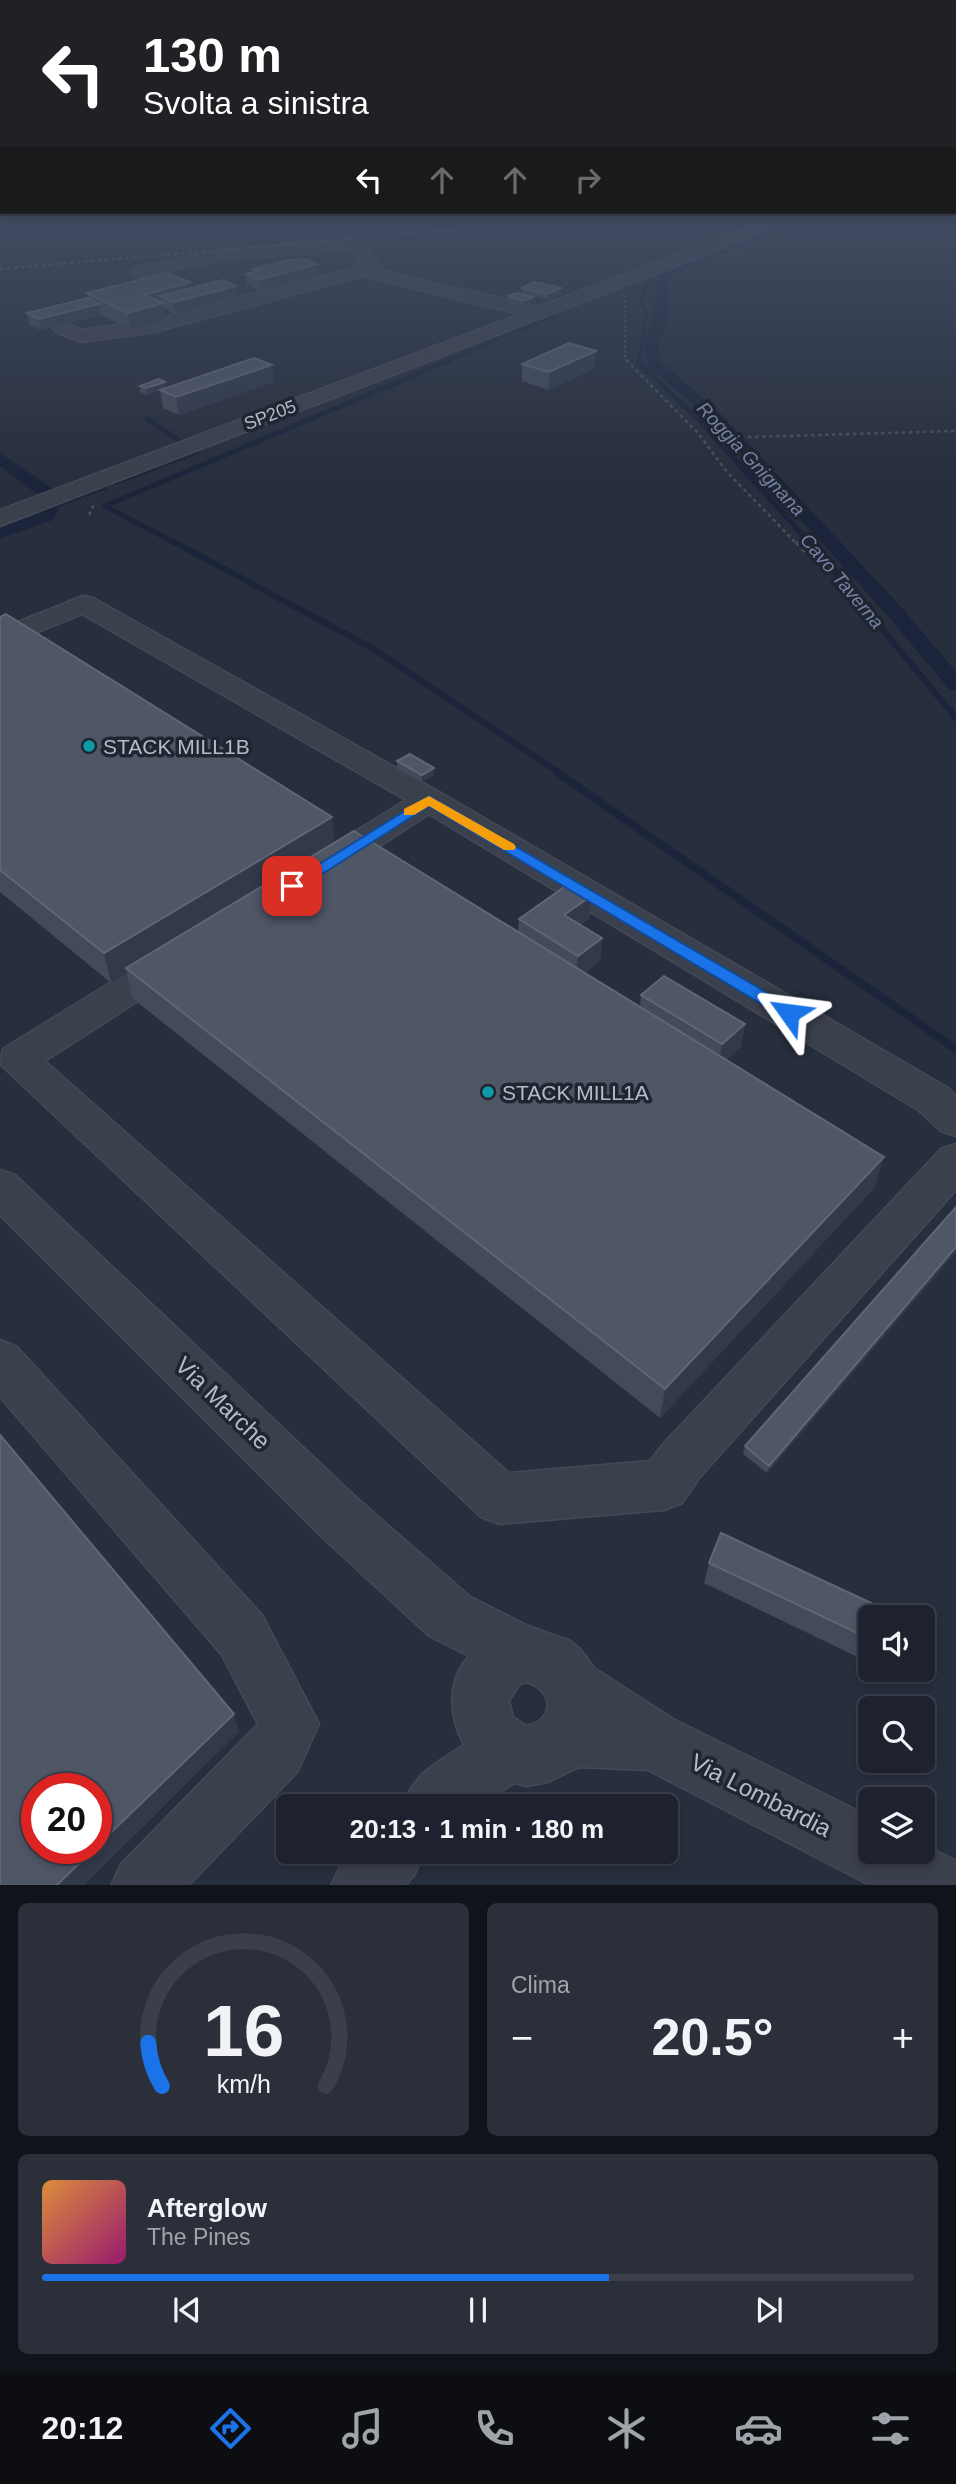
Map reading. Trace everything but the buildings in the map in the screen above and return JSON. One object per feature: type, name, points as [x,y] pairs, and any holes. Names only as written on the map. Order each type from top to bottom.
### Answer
[{"type":"street","points":[[63,328],[81,336],[125,331],[240,303]]},
{"type":"street","points":[[500,303],[541,313]]},
{"type":"street","name":"SP205","points":[[0,519],[567,303]]},
{"type":"street","points":[[0,639],[83,604],[429,800],[933,1098],[956,1119]]},
{"type":"street","points":[[288,889],[429,800]]},
{"type":"street","points":[[205,940],[9,1051],[500,1499],[664,1485],[682,1460],[956,1161]]},
{"type":"street","name":"Via Marche","points":[[0,1187],[340,1518],[449,1616],[499,1699]]},
{"type":"street","points":[[0,1362],[242,1635],[290,1724],[276,1750],[143,1885]]},
{"type":"street","points":[[442,1794],[499,1699],[539,1655],[553,1661],[565,1674],[570,1713],[555,1749],[540,1755],[524,1756],[499,1699]]},
{"type":"street","name":"Via Lombardia","points":[[570,1713],[652,1740],[858,1844]]},
{"type":"street","points":[[363,1885],[382,1864]]},
{"type":"street","name":"Via Lombardia","points":[[897,1864],[939,1885]]},
{"type":"path","points":[[626,303],[625,358],[698,433],[727,472],[808,555]]},
{"type":"path","points":[[748,437],[956,432]]},
{"type":"waterway","name":"Cavo Taverna","points":[[639,361],[646,313],[641,303]]},
{"type":"waterway","name":"Roggia Gnignana","points":[[663,303],[659,325],[650,344],[654,364],[713,414],[895,612],[956,685]]},
{"type":"waterway","points":[[446,361],[555,315]]},
{"type":"waterway","points":[[177,544],[105,506],[450,360]]},
{"type":"waterway","name":"Cavo Taverna","points":[[639,361],[698,419],[811,544]]},
{"type":"waterway","points":[[147,419],[182,442]]},
{"type":"waterway","points":[[116,482],[197,452],[192,448]]},
{"type":"waterway","points":[[0,458],[47,493]]},
{"type":"waterway","points":[[51,507],[105,487]]},
{"type":"waterway","points":[[0,533],[47,516],[52,504]]},
{"type":"waterway","points":[[174,542],[372,648],[561,774]]},
{"type":"waterway","name":"Cavo Taverna","points":[[810,542],[956,718]]},
{"type":"waterway","points":[[558,773],[956,1049]]},
{"type":"slow traffic","points":[[409,812],[429,800],[509,847]]},
{"type":"place","name":"STACK MILL1B","points":[[89,746]]},
{"type":"place","name":"STACK MILL1A","points":[[488,1092]]},
{"type":"route","points":[[292,886],[429,800],[789,1013]]}]
